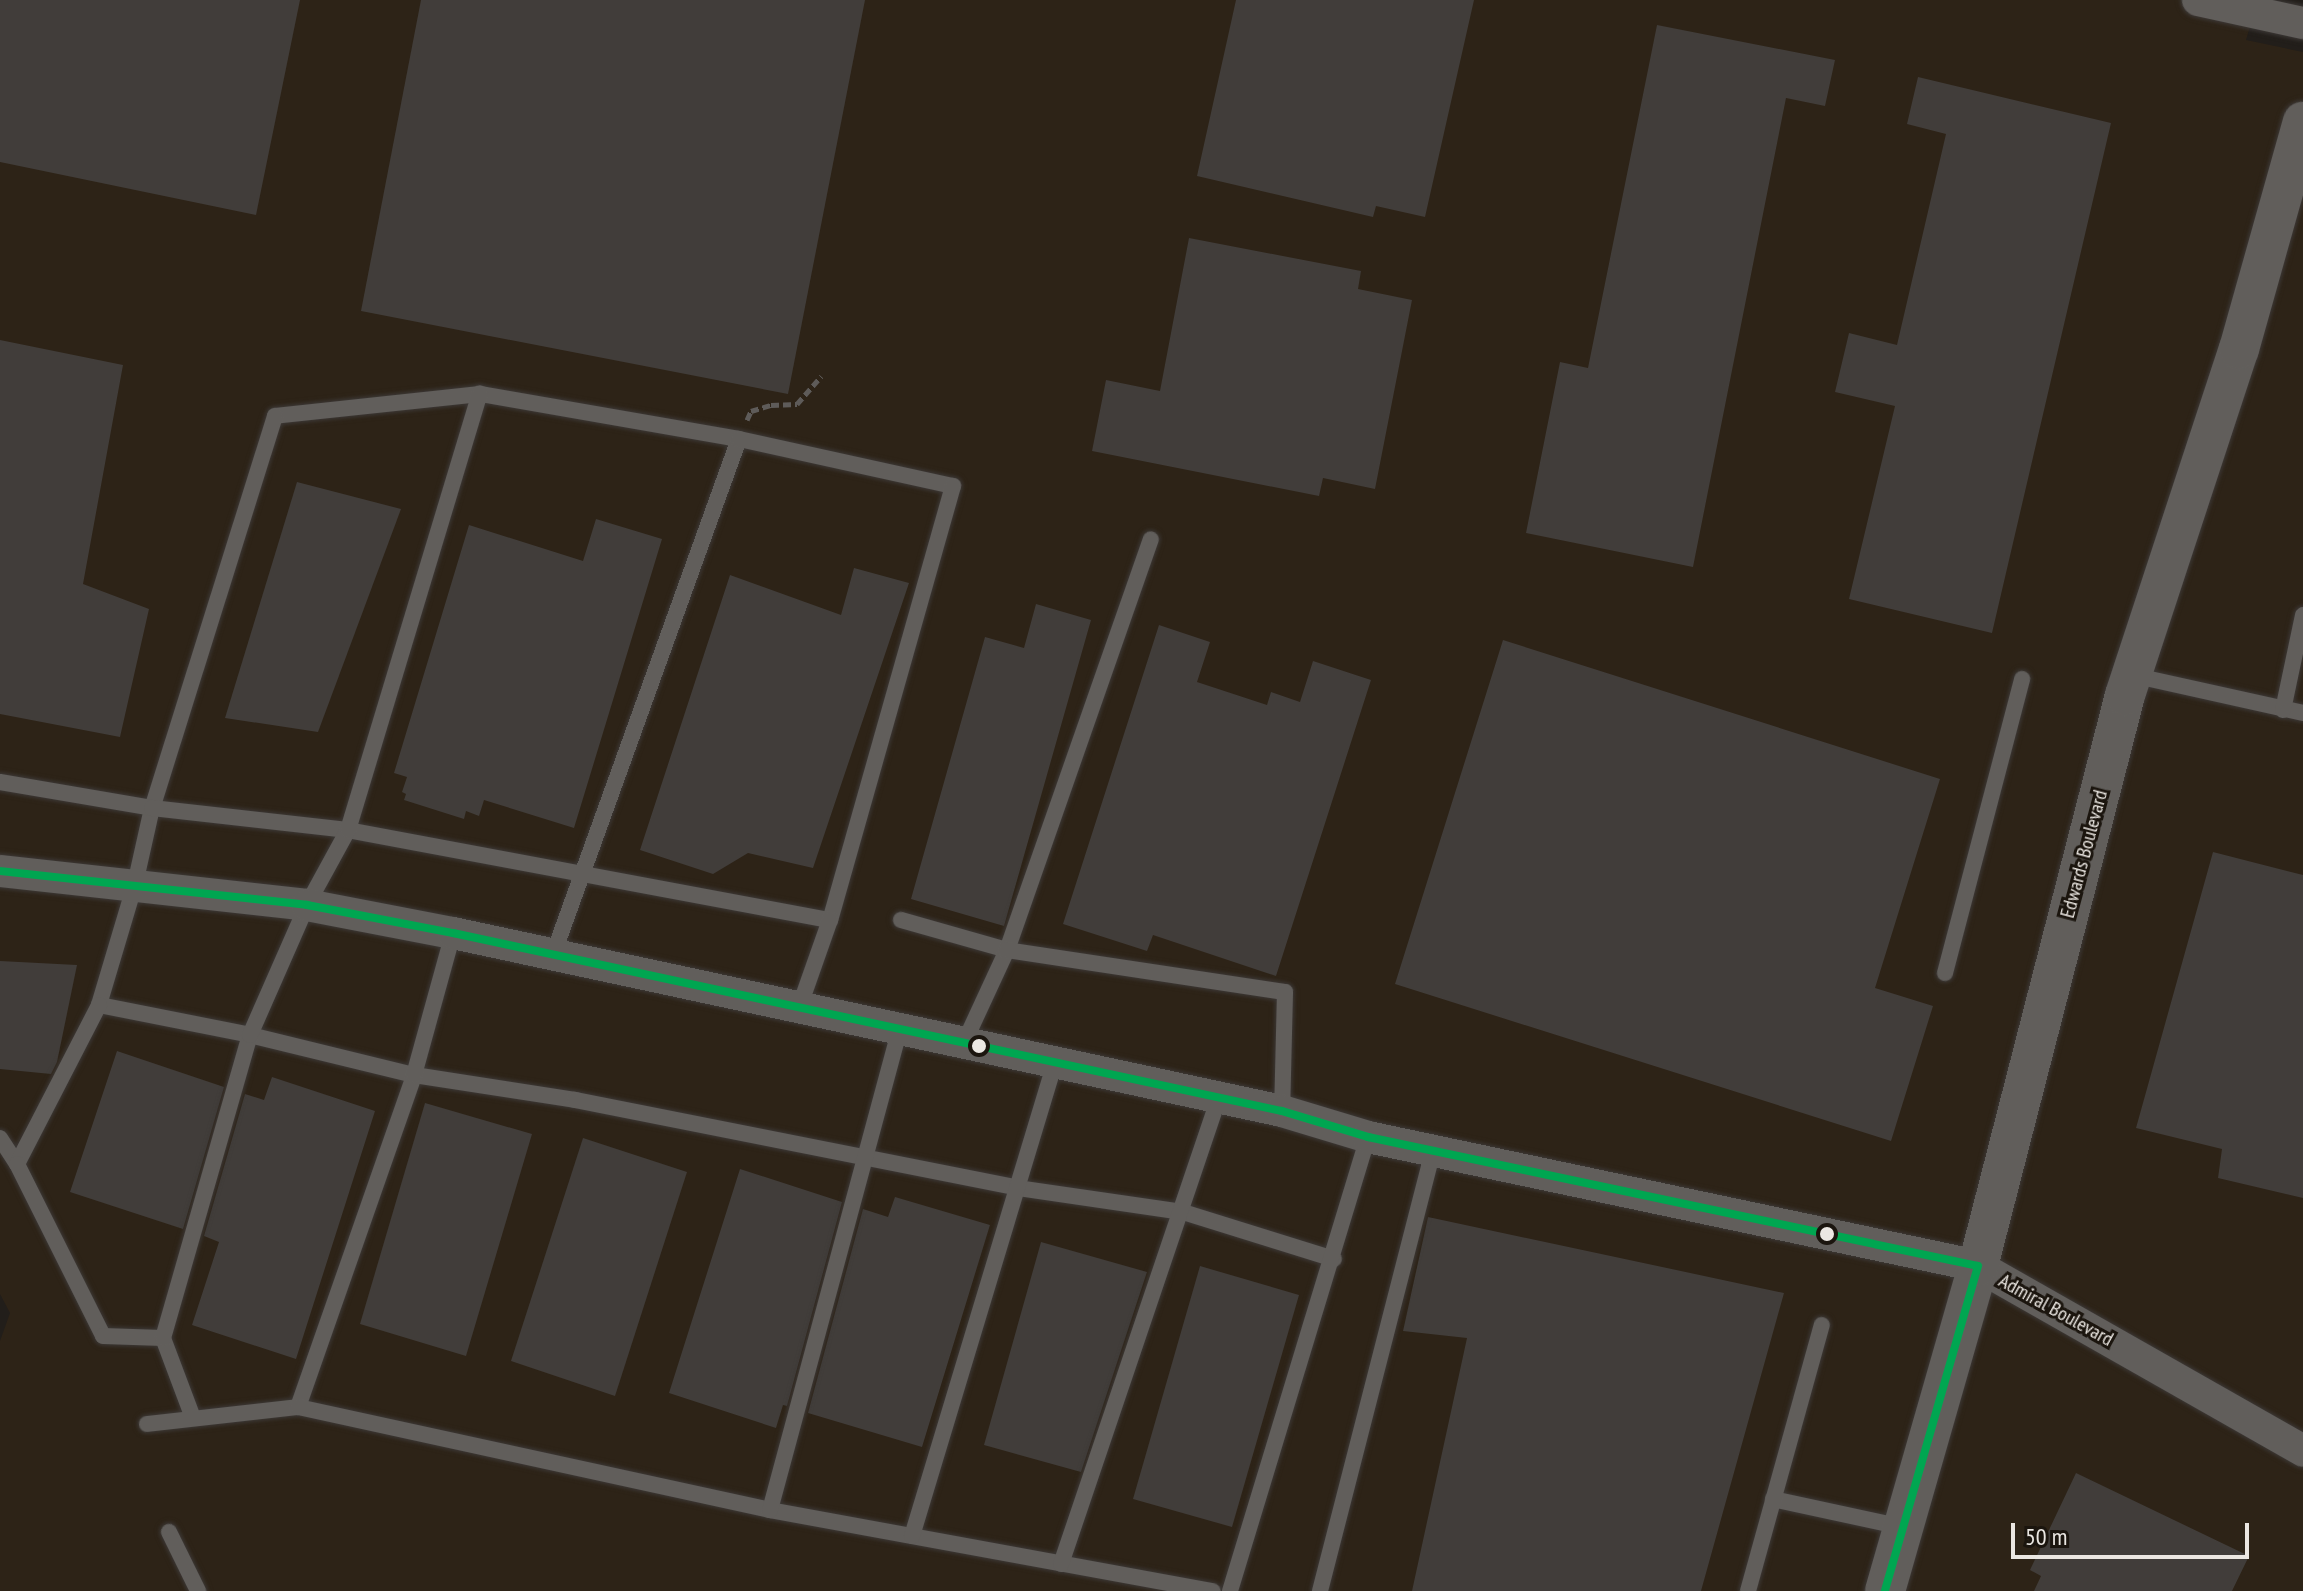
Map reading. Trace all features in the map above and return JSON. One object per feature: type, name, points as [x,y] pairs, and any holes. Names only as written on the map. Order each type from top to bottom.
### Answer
[{"type":"street","points":[[2198,0],[2303,23]]},
{"type":"street","name":"Edwards Boulevard","points":[[1885,1591],[1978,1266],[2132,675],[2239,349],[2303,122]]},
{"type":"street","name":"Admiral Boulevard","points":[[0,871],[307,905],[453,933],[1282,1111],[1368,1137],[1978,1266],[2303,1451]]},
{"type":"lane","points":[[193,1418],[163,1338],[250,1035],[307,905],[348,830],[480,394]]},
{"type":"lane","points":[[17,1164],[99,1005],[135,884],[152,808],[275,416],[480,394],[739,439],[953,486],[830,920],[799,1008]]},
{"type":"lane","points":[[553,955],[739,439]]},
{"type":"lane","points":[[964,1043],[1007,950],[1151,539]]},
{"type":"lane","points":[[2283,710],[2303,615]]},
{"type":"lane","points":[[2132,675],[2303,713]]},
{"type":"lane","points":[[1945,973],[2022,679]]},
{"type":"lane","points":[[0,782],[152,808],[348,830],[830,920]]},
{"type":"lane","points":[[901,920],[1007,950],[1285,992],[1282,1111]]},
{"type":"lane","points":[[298,1407],[414,1075],[453,933]]},
{"type":"lane","points":[[99,1005],[250,1035],[414,1075],[567,1098],[1018,1188],[1183,1212],[1334,1259]]},
{"type":"lane","points":[[770,1510],[900,1029]]},
{"type":"lane","points":[[912,1536],[1055,1062]]},
{"type":"lane","points":[[1061,1564],[1183,1212],[1219,1098]]},
{"type":"lane","points":[[1230,1591],[1334,1259],[1368,1137]]},
{"type":"lane","points":[[0,1138],[17,1164],[103,1336],[163,1338]]},
{"type":"lane","points":[[1320,1591],[1433,1151]]},
{"type":"lane","points":[[1748,1591],[1822,1325]]},
{"type":"lane","points":[[147,1424],[298,1407],[770,1510],[1213,1591]]},
{"type":"lane","points":[[1773,1499],[1902,1527]]},
{"type":"lane","points":[[169,1532],[198,1591]]},
{"type":"path","points":[[739,439],[751,411],[771,405],[797,404],[821,376]]},
{"type":"shaded area","points":[[0,0],[2258,0],[2246,40],[2303,52],[2303,1591],[0,1591],[0,1341],[10,1313],[0,1294]]},
{"type":"building","points":[[0,0],[300,0],[256,215],[0,162]]},
{"type":"building","points":[[421,0],[865,0],[788,394],[361,311]]},
{"type":"building","points":[[1236,0],[1474,0],[1425,217],[1376,206],[1373,217],[1197,176]]},
{"type":"building","points":[[1657,25],[1835,60],[1825,106],[1786,98],[1693,567],[1526,533],[1560,362],[1588,368]]},
{"type":"building","points":[[1918,77],[2111,123],[1992,633],[1849,599],[1895,406],[1835,392],[1849,333],[1897,345],[1946,134],[1907,124]]},
{"type":"building","points":[[1189,238],[1361,271],[1358,289],[1412,300],[1375,489],[1323,478],[1319,496],[1092,451],[1106,380],[1160,391]]},
{"type":"building","points":[[0,340],[123,365],[83,584],[149,609],[120,737],[0,714]]},
{"type":"building","points":[[297,482],[401,509],[318,732],[225,718]]},
{"type":"building","points":[[596,519],[662,539],[574,828],[484,800],[479,816],[466,811],[464,819],[404,800],[406,794],[402,792],[407,777],[394,773],[469,525],[583,561]]},
{"type":"building","points":[[854,568],[909,583],[813,868],[748,853],[713,874],[640,850],[730,575],[841,615]]},
{"type":"building","points":[[1036,604],[1091,620],[1004,926],[911,899],[985,637],[1024,648]]},
{"type":"building","points":[[1159,625],[1210,642],[1197,682],[1267,705],[1271,692],[1300,702],[1313,661],[1371,680],[1276,976],[1153,935],[1147,951],[1063,924]]},
{"type":"building","points":[[1503,640],[1940,779],[1875,988],[1933,1006],[1891,1141],[1395,984]]},
{"type":"building","points":[[2213,852],[2303,875],[2303,1198],[2218,1178],[2222,1149],[2136,1128]]},
{"type":"building","points":[[0,961],[77,965],[57,1062],[51,1074],[0,1069]]},
{"type":"building","points":[[117,1051],[224,1087],[183,1229],[70,1192]]},
{"type":"building","points":[[272,1077],[375,1111],[296,1359],[192,1325],[219,1242],[204,1236],[245,1094],[264,1100]]},
{"type":"building","points":[[425,1103],[532,1134],[466,1356],[360,1324]]},
{"type":"building","points":[[583,1138],[687,1172],[615,1396],[511,1361]]},
{"type":"building","points":[[740,1169],[842,1202],[787,1406],[783,1405],[776,1428],[669,1393]]},
{"type":"building","points":[[895,1197],[990,1225],[922,1447],[808,1413],[863,1209],[888,1217]]},
{"type":"building","points":[[1428,1217],[1784,1293],[1701,1591],[1412,1591],[1467,1338],[1403,1331]]},
{"type":"building","points":[[1041,1242],[1147,1272],[1081,1472],[984,1445]]},
{"type":"building","points":[[1200,1266],[1299,1295],[1232,1527],[1133,1499]]},
{"type":"building","points":[[2076,1473],[2249,1556],[2232,1591],[2034,1591],[2041,1576],[2030,1570]]},
{"type":"transit line","points":[[0,871],[307,905],[453,933],[1282,1111],[1368,1137],[1978,1266],[1885,1591]]}]
